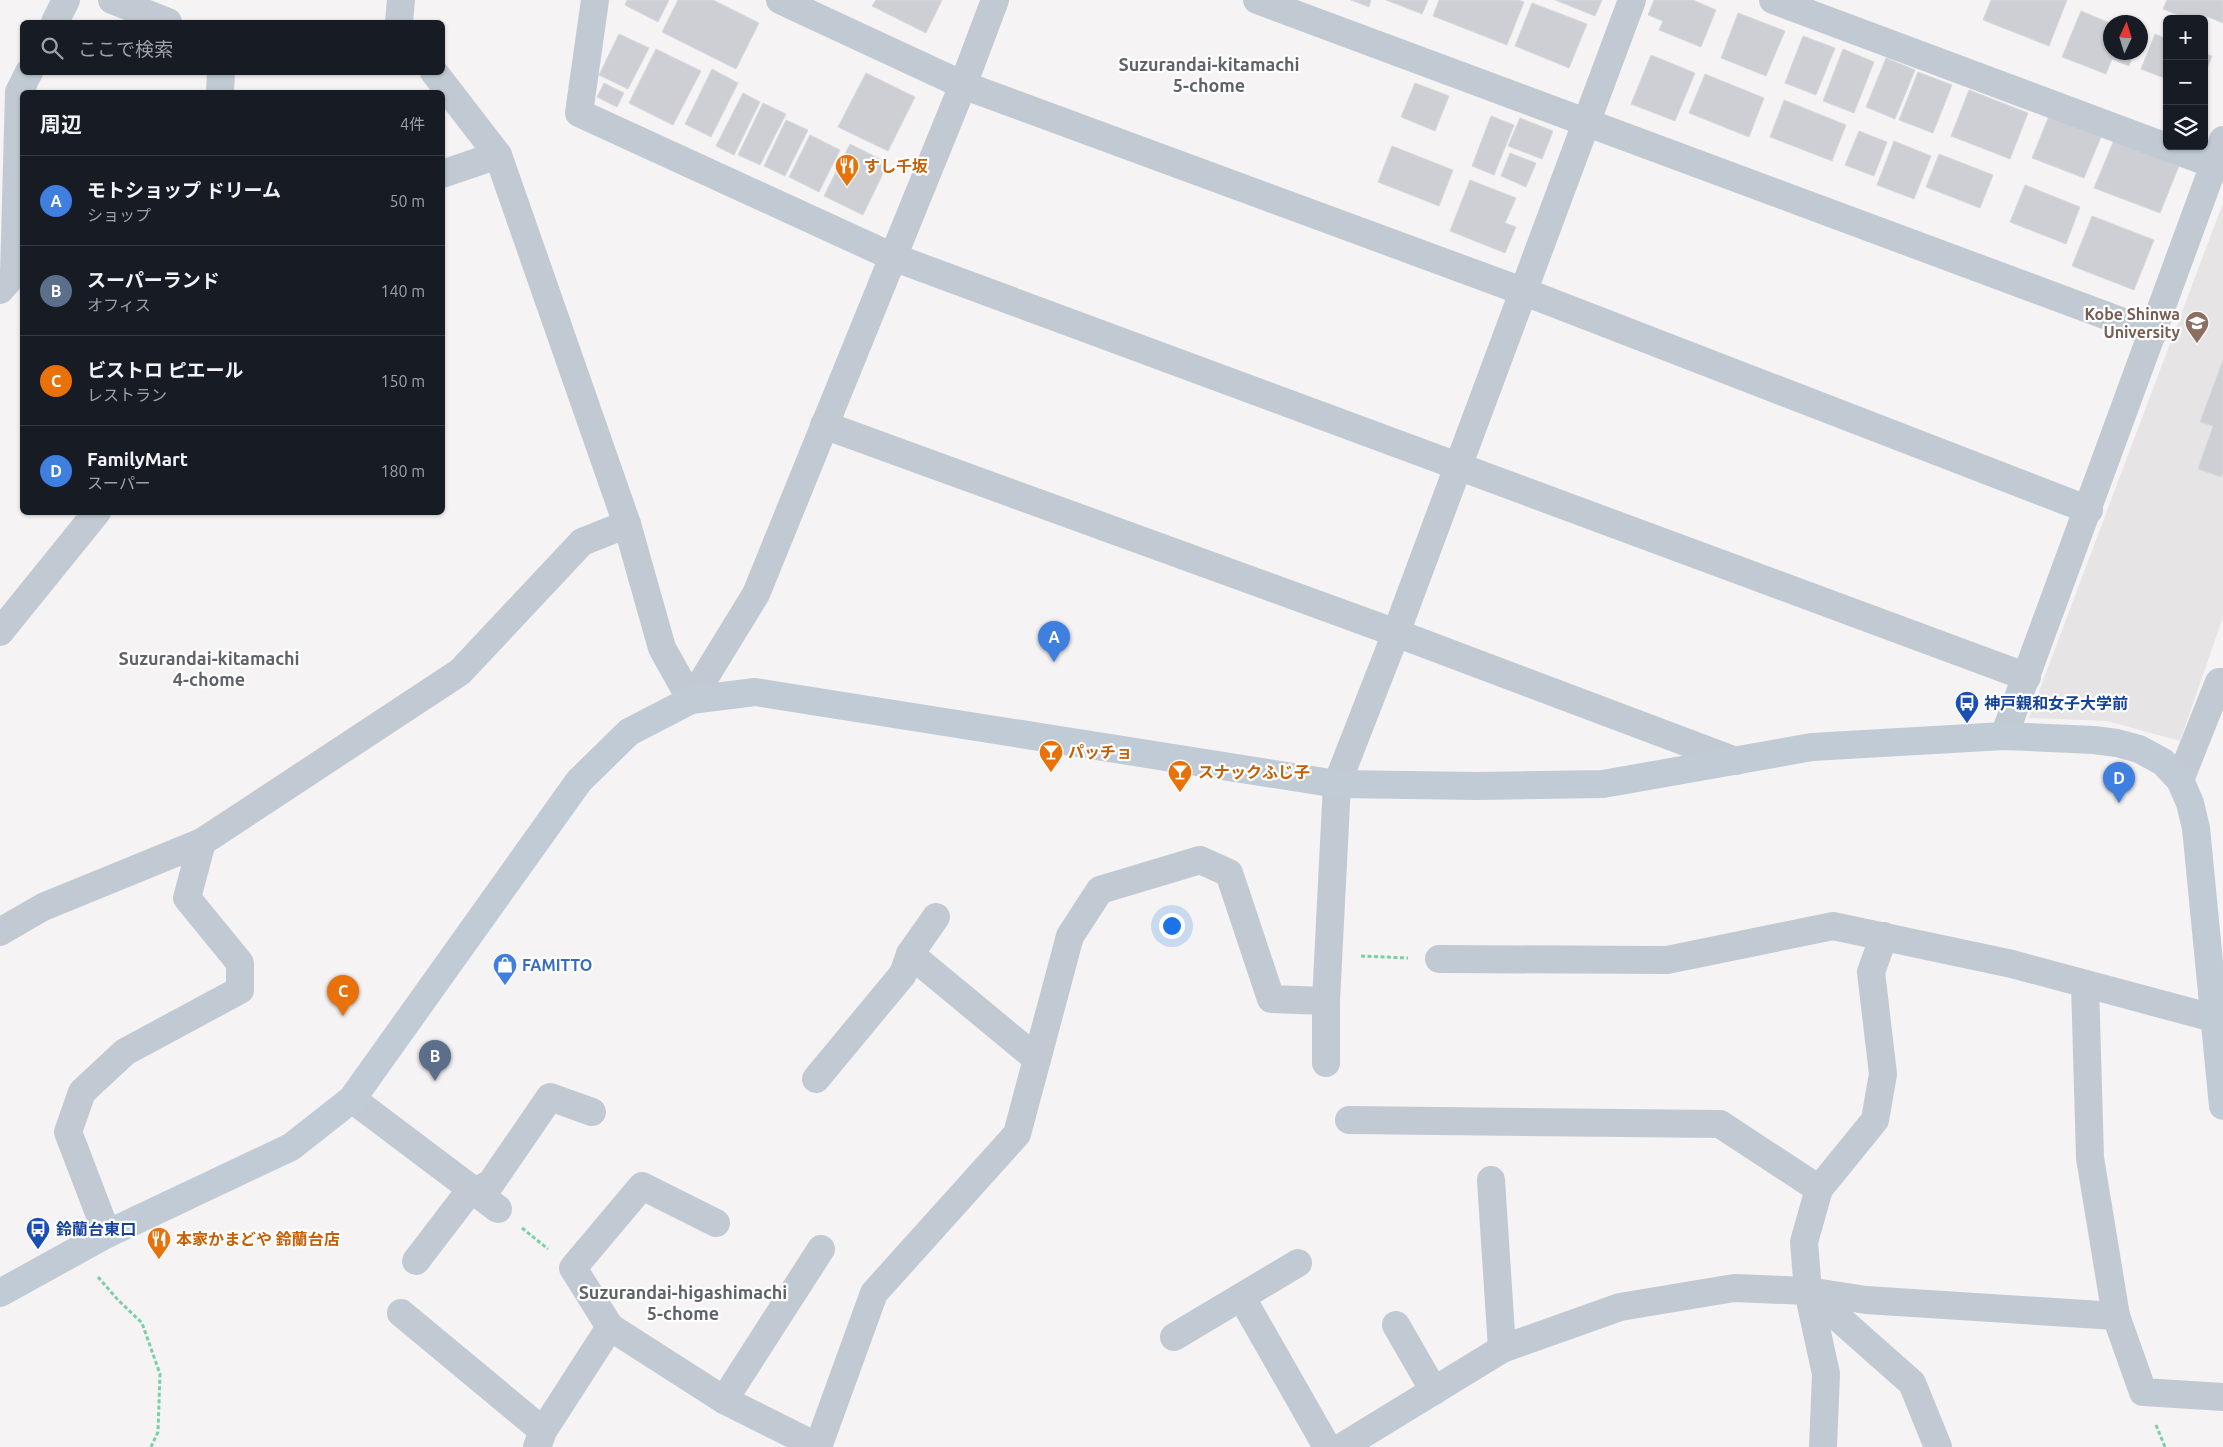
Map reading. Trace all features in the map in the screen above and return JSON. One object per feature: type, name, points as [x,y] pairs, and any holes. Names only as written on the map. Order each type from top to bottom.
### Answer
[{"type":"street","points":[[56,20],[66,0]]},
{"type":"street","points":[[112,0],[163,20]]},
{"type":"street","points":[[399,20],[401,0]]},
{"type":"street","points":[[595,0],[579,113],[893,257],[2026,677]]},
{"type":"street","points":[[780,0],[963,85],[1522,291],[2089,510]]},
{"type":"street","points":[[691,700],[756,594],[963,85],[994,0]]},
{"type":"street","points":[[1257,0],[2153,333]]},
{"type":"street","points":[[1326,1063],[1326,1001],[1337,784],[1396,633],[1632,0]]},
{"type":"street","points":[[1773,0],[2219,153],[2089,510],[2004,736]]},
{"type":"street","points":[[220,90],[221,75]]},
{"type":"street","points":[[436,75],[498,155],[627,524],[662,648],[691,700]]},
{"type":"street","points":[[12,281],[16,87]]},
{"type":"street","points":[[445,173],[498,155]]},
{"type":"street","points":[[824,425],[1396,633],[1736,761]]},
{"type":"street","points":[[0,632],[96,515]]},
{"type":"street","points":[[0,932],[43,908],[202,842],[460,672],[582,542],[627,524]]},
{"type":"street","points":[[2180,780],[2220,682],[2223,682]]},
{"type":"street","points":[[0,1293],[107,1234],[291,1147],[352,1099],[579,780],[629,732],[691,700],[755,692],[1337,784],[1477,786],[1603,784],[1812,747],[2004,736],[2117,742],[2139,749],[2163,762],[2180,780],[2190,803],[2196,828],[2216,966],[2213,1018],[2221,1075],[2223,1106]]},
{"type":"street","points":[[107,1234],[68,1132],[82,1092],[125,1052],[240,990],[240,963],[187,898],[202,842]]},
{"type":"street","points":[[716,1223],[642,1186],[573,1268],[610,1328],[724,1400],[818,1447],[874,1292],[1017,1134],[1070,936],[1100,890],[1200,860],[1229,873],[1271,999],[1326,1001]]},
{"type":"street","points":[[816,1079],[903,974],[910,954],[936,917]]},
{"type":"street","points":[[1439,959],[1667,960],[1833,926],[2012,964],[2213,1018]]},
{"type":"street","points":[[1823,1447],[1826,1374],[1808,1290],[1804,1242],[1819,1189],[1875,1120],[1883,1074],[1871,972],[1884,936]]},
{"type":"street","points":[[910,954],[1037,1059]]},
{"type":"street","points":[[2085,984],[2090,1158],[2116,1316],[2143,1392],[2223,1397]]},
{"type":"street","points":[[416,1261],[465,1197],[491,1183],[550,1097],[592,1112]]},
{"type":"street","points":[[352,1099],[498,1209]]},
{"type":"street","points":[[1349,1120],[1720,1124],[1819,1189]]},
{"type":"street","points":[[1491,1180],[1502,1349]]},
{"type":"street","points":[[724,1400],[820,1249]]},
{"type":"street","points":[[1174,1337],[1298,1263]]},
{"type":"street","points":[[1342,1447],[1502,1349],[1620,1306],[1734,1288],[1808,1290],[1866,1300],[2116,1316]]},
{"type":"street","points":[[1808,1290],[1912,1383],[1938,1447]]},
{"type":"street","points":[[1242,1298],[1327,1447]]},
{"type":"street","points":[[401,1313],[540,1439],[610,1328]]},
{"type":"street","points":[[1396,1325],[1434,1390]]},
{"type":"path","points":[[1328,955],[1439,959]]},
{"type":"path","points":[[498,1209],[573,1268]]},
{"type":"path","points":[[76,1251],[118,1300],[142,1323],[160,1374],[158,1432],[151,1447]]},
{"type":"shaded area","name":"Kobe Shinwa University","points":[[2223,203],[2223,617],[2180,741],[2107,721],[2029,718]]},
{"type":"building","points":[[627,0],[669,0],[658,22],[625,5]]},
{"type":"building","points":[[678,0],[713,0],[759,23],[736,69],[662,32]]},
{"type":"building","points":[[876,0],[942,0],[926,33],[872,6]]},
{"type":"building","points":[[1351,0],[1371,0],[1369,7]]},
{"type":"building","points":[[1386,0],[1428,0],[1422,14]]},
{"type":"building","points":[[1439,0],[1519,0],[1524,2],[1507,45],[1433,16]]},
{"type":"building","points":[[1555,0],[1602,0],[1595,16]]},
{"type":"building","points":[[1654,0],[1693,0],[1716,10],[1701,47],[1659,30],[1663,21],[1648,15]]},
{"type":"building","points":[[1991,0],[2067,0],[2049,46],[1983,20]]},
{"type":"building","points":[[2167,0],[2223,0],[2223,23],[2208,17],[2208,15],[2178,15],[2163,9]]},
{"type":"building","points":[[1532,3],[1587,24],[1569,68],[1515,46]]},
{"type":"building","points":[[2081,11],[2103,20],[2103,60],[2112,60],[2106,74],[2062,57]]},
{"type":"building","points":[[1738,13],[1785,31],[1766,76],[1721,58]]},
{"type":"building","points":[[619,34],[649,48],[628,89],[599,75]]},
{"type":"building","points":[[2155,34],[2163,37],[2163,77],[2141,69],[2145,60],[2148,60],[2148,52]]},
{"type":"building","points":[[1803,36],[1835,48],[1816,95],[1785,83]]},
{"type":"building","points":[[656,49],[701,71],[673,125],[629,103]]},
{"type":"building","points":[[1843,49],[1874,62],[1854,113],[1823,101]]},
{"type":"building","points":[[2208,54],[2212,56],[2208,66]]},
{"type":"building","points":[[1651,55],[1695,73],[1675,121],[1631,104]]},
{"type":"building","points":[[1886,58],[1915,70],[1895,119],[1866,107]]},
{"type":"building","points":[[2114,60],[2131,60],[2129,66]]},
{"type":"building","points":[[712,69],[738,83],[711,137],[685,124]]},
{"type":"building","points":[[1918,72],[1952,85],[1933,133],[1899,120]]},
{"type":"building","points":[[866,73],[915,97],[888,151],[838,127]]},
{"type":"building","points":[[1705,74],[1764,98],[1749,137],[1689,113]]},
{"type":"building","points":[[604,83],[624,93],[617,107],[597,97]]},
{"type":"building","points":[[1415,83],[1449,96],[1435,131],[1401,117]]},
{"type":"building","points":[[1969,90],[2028,113],[2010,159],[1951,136]]},
{"type":"building","points":[[743,93],[760,102],[734,155],[716,146]]},
{"type":"building","points":[[1784,100],[1846,125],[1832,161],[1770,137]]},
{"type":"building","points":[[763,103],[786,114],[760,165],[738,155]]},
{"type":"building","points":[[1491,116],[1514,125],[1494,175],[1472,166]]},
{"type":"building","points":[[2049,116],[2101,137],[2084,178],[2032,158]]},
{"type":"building","points":[[1520,118],[1553,131],[1542,159],[1508,146]]},
{"type":"building","points":[[786,120],[808,130],[785,176],[764,166]]},
{"type":"building","points":[[1859,131],[1887,142],[1874,176],[1845,165]]},
{"type":"building","points":[[810,135],[840,150],[819,192],[789,177]]},
{"type":"building","points":[[2114,140],[2179,166],[2160,213],[2094,188]]},
{"type":"building","points":[[1894,141],[1931,156],[1914,199],[1877,185]]},
{"type":"building","points":[[850,144],[888,163],[863,215],[824,196]]},
{"type":"building","points":[[1392,146],[1453,170],[1439,206],[1378,182]]},
{"type":"building","points":[[1510,153],[1536,163],[1526,187],[1501,176]]},
{"type":"building","points":[[1939,154],[1993,175],[1980,208],[1926,187]]},
{"type":"building","points":[[1470,180],[1516,198],[1505,223],[1516,227],[1505,253],[1450,231]]},
{"type":"building","points":[[2025,185],[2080,207],[2066,244],[2010,222]]},
{"type":"building","points":[[2092,216],[2154,240],[2134,290],[2072,266]]},
{"type":"building","points":[[2223,360],[2223,473],[2221,477],[2198,469],[2213,426],[2200,422]]},
{"type":"place","name":"すし千坂","points":[[847,187]]},
{"type":"place","name":"Kobe Shinwa University","points":[[2197,344]]},
{"type":"place","name":"モトショップ ドリーム","points":[[1054,662]]},
{"type":"place","name":"神戸親和女子大学前","points":[[1967,724]]},
{"type":"place","name":"パッチョ","points":[[1051,773]]},
{"type":"place","name":"スナックふじ子","points":[[1180,793]]},
{"type":"place","name":"FamilyMart","points":[[2119,803]]},
{"type":"place","name":"FAMITTO","points":[[505,986]]},
{"type":"place","name":"ビストロ ピエール","points":[[343,1016]]},
{"type":"place","name":"スーパーランド","points":[[435,1081]]},
{"type":"place","name":"鈴蘭台東口","points":[[38,1250]]},
{"type":"place","name":"本家かまどや 鈴蘭台店","points":[[159,1260]]},
{"type":"district","name":"Suzurandai-kitamachi 5-chome","points":[[1209,75]]},
{"type":"district","name":"Suzurandai-kitamachi 4-chome","points":[[209,670]]},
{"type":"district","name":"Suzurandai-higashimachi 5-chome","points":[[683,1304]]}]
